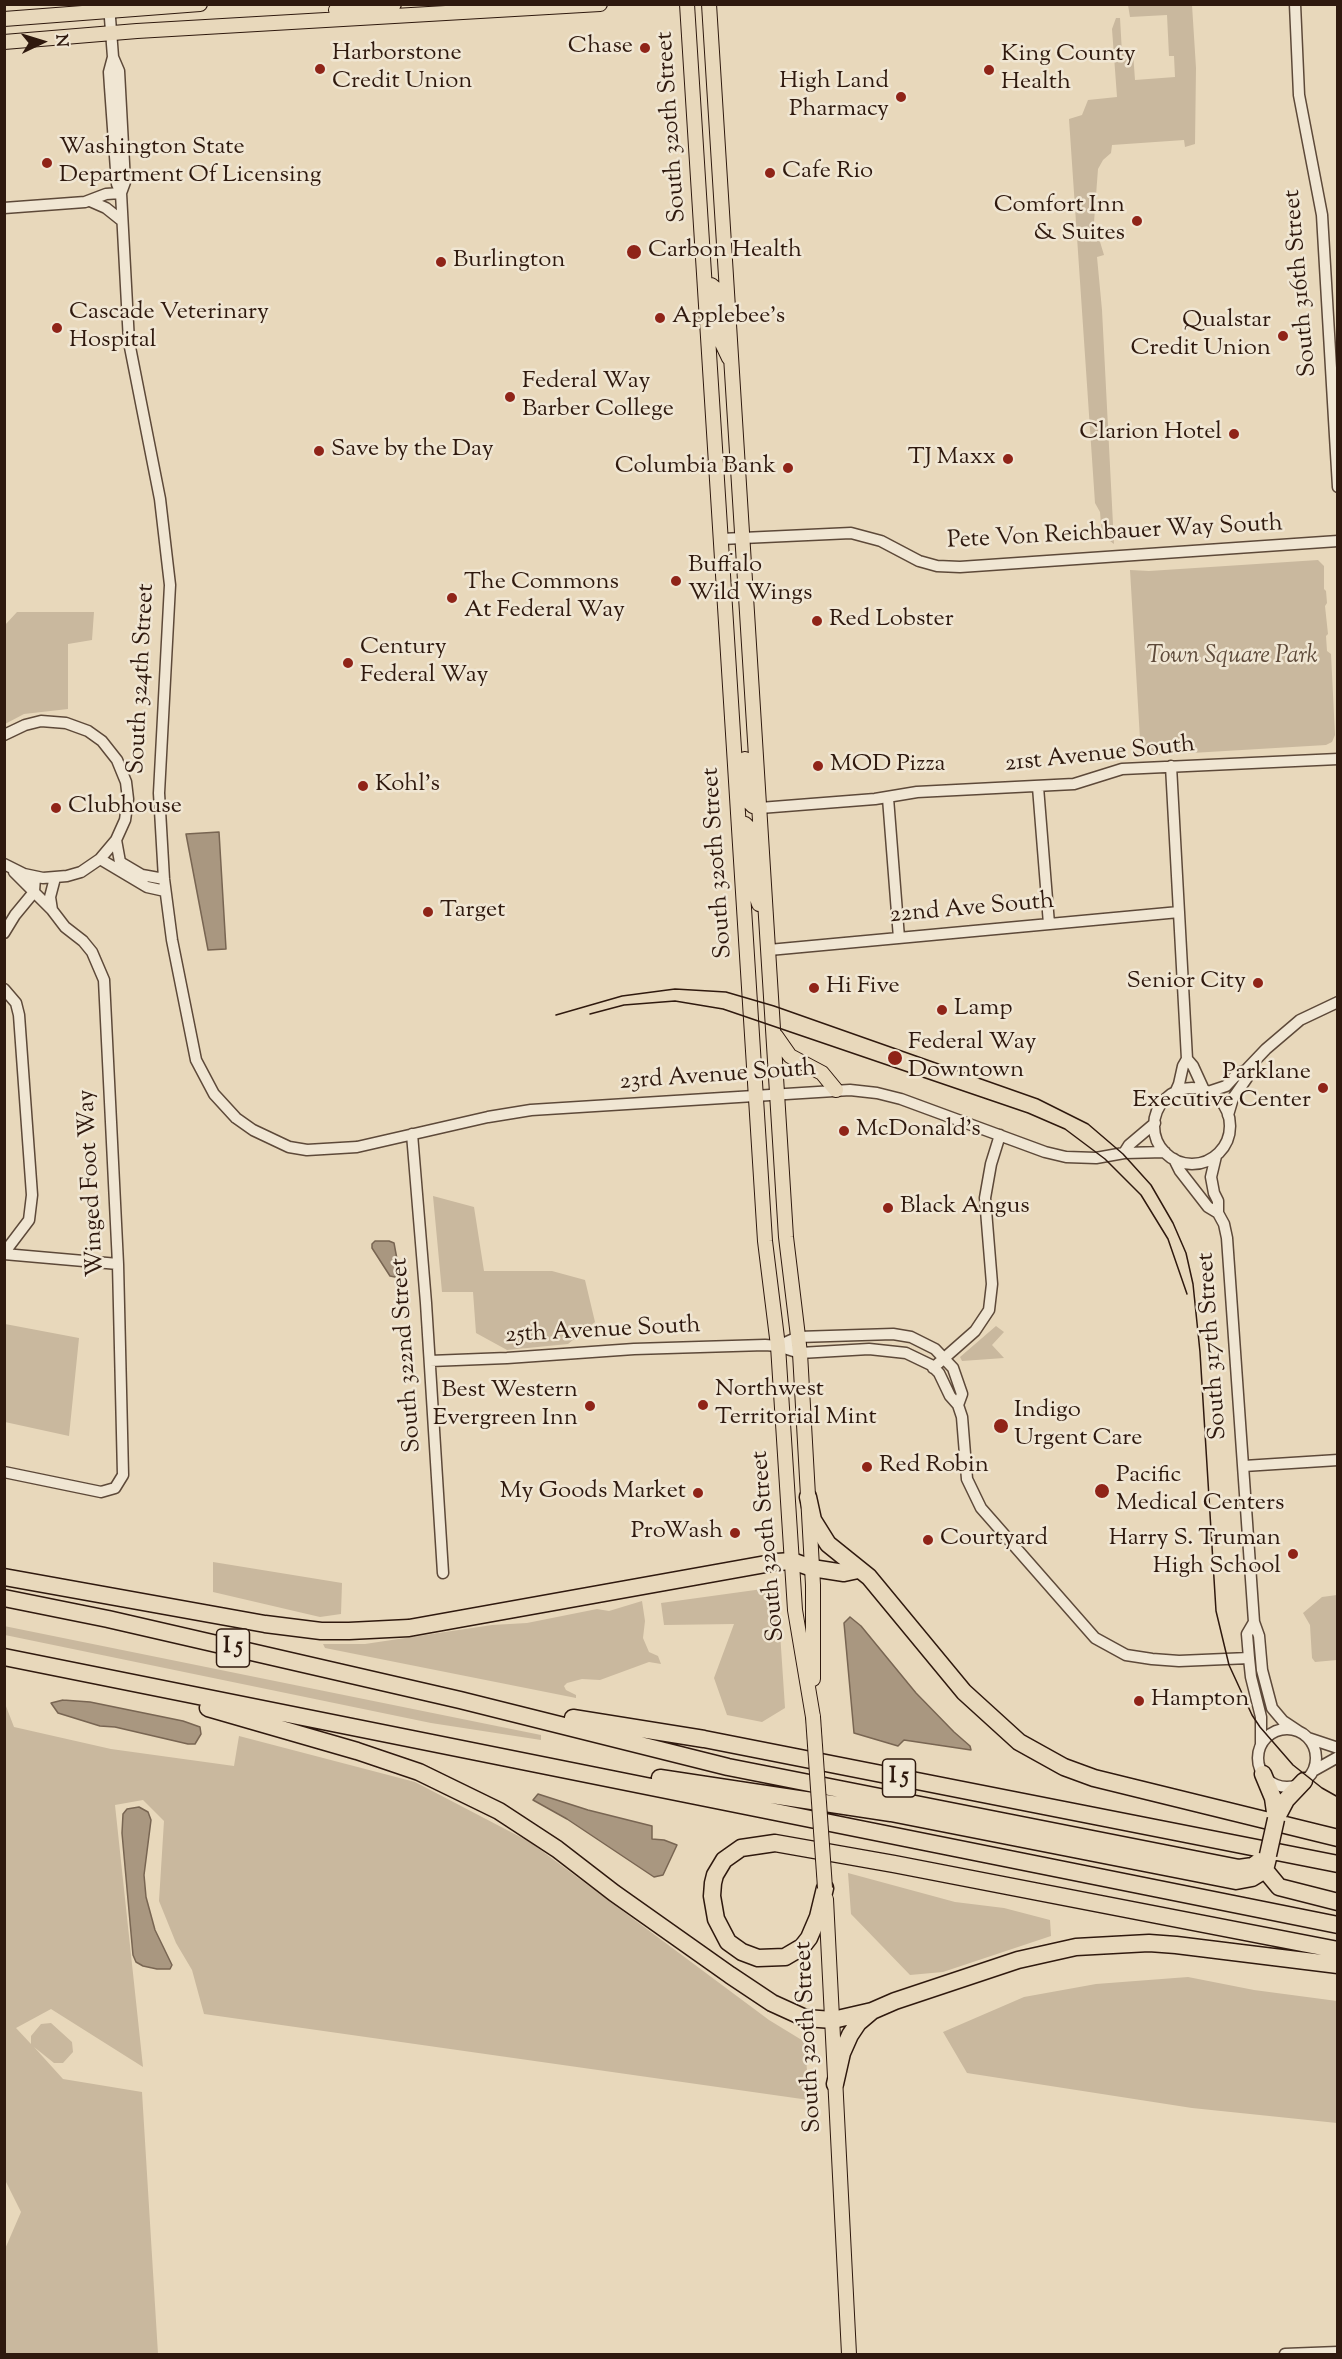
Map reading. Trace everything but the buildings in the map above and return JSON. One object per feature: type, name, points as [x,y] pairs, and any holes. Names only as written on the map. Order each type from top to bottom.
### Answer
[{"type":"highway","points":[[808,1497],[813,1520],[819,1533],[828,1544],[885,1593],[957,1683],[1012,1737],[1045,1758],[1094,1778],[1338,1838]]},
{"type":"highway","points":[[4,1577],[321,1632],[382,1631],[463,1619],[792,1561],[812,1568],[844,1573],[858,1570]]},
{"type":"highway","name":"I 5","points":[[4,1598],[108,1619],[460,1700],[704,1739],[1338,1864]]},
{"type":"highway","name":"I 5","points":[[4,1657],[1338,1925]]},
{"type":"highway","points":[[103,1677],[357,1751],[441,1782],[499,1811],[557,1849],[645,1916],[772,2003],[806,2018],[833,2020],[872,2011],[996,1966],[1076,1947],[1149,1943],[1338,1965]]},
{"type":"highway","points":[[460,1700],[728,1767],[1199,1867]]},
{"type":"highway","points":[[478,1751],[891,1813],[1199,1867],[1247,1868],[1267,1862],[1291,1881],[1332,1895]]},
{"type":"highway","points":[[1263,1774],[1280,1799]]},
{"type":"highway","points":[[1267,1862],[1280,1799],[1309,1776]]},
{"type":"highway","points":[[825,1888],[818,1917],[809,1938],[802,1947],[785,1957],[758,1958],[742,1952],[728,1942],[716,1919],[712,1896],[713,1883],[724,1860],[741,1848],[775,1843],[1338,1950]]},
{"type":"highway","points":[[835,2084],[842,2053],[850,2035],[858,2023],[872,2011]]},
{"type":"main road","points":[[4,19],[109,8],[200,4]]},
{"type":"main road","points":[[296,21],[320,12],[394,4]]},
{"type":"main road","points":[[4,42],[296,21],[600,4]]},
{"type":"main road","name":"South 320th Street","points":[[687,4],[765,1241],[778,1346],[795,1610],[813,1717]]},
{"type":"main road","name":"South 320th Street","points":[[709,4],[786,1238],[800,1353],[812,1568],[813,1717],[833,2020],[849,2355]]},
{"type":"main road","points":[[705,285],[711,285],[717,290],[719,337],[732,365]]},
{"type":"main road","points":[[732,714],[743,738],[748,801],[760,808]]},
{"type":"main road","points":[[739,823],[745,824],[751,830],[756,895],[767,925]]},
{"type":"main road","points":[[774,1032],[790,1056],[822,1073],[836,1090]]},
{"type":"street","name":"South 316th Street","points":[[1295,4],[1299,95],[1322,215],[1338,487]]},
{"type":"street","name":"South 324th Street","points":[[109,8],[113,57],[119,71],[125,182],[121,193],[121,220],[132,363],[160,499],[170,585],[159,793],[164,885],[176,962],[196,1060],[214,1094],[243,1124],[266,1138]]},
{"type":"street","points":[[4,208],[90,201],[106,194],[121,193]]},
{"type":"street","points":[[90,201],[106,208],[121,220]]},
{"type":"street","name":"Pete Von Reichbauer Way South","points":[[721,539],[851,533],[881,541],[920,561],[937,566],[960,567],[1338,541]]},
{"type":"street","points":[[4,735],[25,724],[57,721],[75,725],[102,741],[117,760],[126,782],[127,812],[116,840],[100,859],[81,872],[56,878],[35,877],[7,866]]},
{"type":"street","name":"21st Avenue South","points":[[760,808],[888,798],[922,792],[1074,784],[1122,769],[1338,759]]},
{"type":"street","points":[[1171,766],[1187,1059],[1179,1084],[1175,1092],[1159,1108],[1155,1123],[1159,1144],[1165,1152],[1174,1159],[1192,1164],[1201,1163],[1217,1155],[1226,1143],[1230,1129],[1228,1115],[1219,1100],[1206,1091],[1187,1059]]},
{"type":"street","points":[[1038,787],[1049,924]]},
{"type":"street","points":[[888,798],[899,938]]},
{"type":"street","points":[[116,840],[120,862],[164,885]]},
{"type":"street","points":[[100,859],[147,887],[164,885]]},
{"type":"street","name":"Winged Foot Way","points":[[4,1472],[101,1492],[115,1488],[123,1475],[118,1264],[104,980],[92,952],[83,940],[65,927],[52,910],[7,866]]},
{"type":"street","points":[[4,933],[34,892],[35,877]]},
{"type":"street","points":[[52,910],[50,897],[56,878]]},
{"type":"street","name":"22nd Ave South","points":[[769,950],[1179,912]]},
{"type":"street","points":[[4,989],[15,1002],[19,1015],[32,1195],[29,1220],[4,1253]]},
{"type":"street","points":[[1175,1092],[1186,1089],[1206,1091],[1226,1086],[1300,1020],[1338,1002]]},
{"type":"street","points":[[1228,1115],[1233,1098],[1247,1078],[1246,1070]]},
{"type":"street","name":"23rd Avenue South","points":[[266,1138],[289,1147],[324,1150],[357,1147],[488,1117],[531,1110],[836,1090],[890,1095],[1066,1157],[1096,1158],[1124,1153]]},
{"type":"street","points":[[1124,1153],[1129,1145],[1155,1123]]},
{"type":"street","name":"South 322nd Street","points":[[412,1134],[430,1361],[443,1573]]},
{"type":"street","points":[[933,1368],[977,1330],[986,1318],[992,1284],[985,1198],[991,1164],[1000,1135]]},
{"type":"street","points":[[1124,1153],[1165,1152]]},
{"type":"street","name":"South 317th Street","points":[[1217,1155],[1210,1177],[1218,1201],[1218,1213],[1224,1224],[1227,1238],[1254,1622],[1259,1636],[1262,1670],[1272,1708],[1283,1721],[1298,1731]]},
{"type":"street","name":"South 317th Street","points":[[1174,1159],[1180,1171],[1208,1207],[1218,1213]]},
{"type":"street","points":[[4,1253],[118,1264]]},
{"type":"street","points":[[778,1346],[798,1337],[893,1334],[911,1337],[924,1343],[943,1357],[953,1368],[962,1394],[958,1405]]},
{"type":"street","points":[[778,1346],[800,1353],[889,1350],[906,1353],[933,1368],[946,1384],[950,1396],[958,1405],[962,1417],[967,1479],[978,1503],[991,1522],[1095,1638],[1126,1655],[1152,1659],[1179,1661],[1249,1658]]},
{"type":"street","name":"25th Avenue South","points":[[430,1361],[634,1349],[778,1346]]},
{"type":"street","points":[[1244,1466],[1338,1460]]},
{"type":"street","name":"South 317th Street","points":[[1254,1622],[1248,1634],[1249,1658],[1251,1677],[1261,1717],[1260,1748]]},
{"type":"street","points":[[1338,1748],[1298,1731],[1280,1730],[1271,1734],[1260,1748],[1260,1766],[1263,1774],[1277,1785],[1296,1785],[1338,1757]]},
{"type":"street","points":[[1308,1737],[1316,1754],[1309,1776]]},
{"type":"street","points":[[1285,2355],[1338,2352]]},
{"type":"green space","points":[[1128,5],[1192,5],[1196,68],[1195,144],[1185,147],[1184,140],[1112,145],[1111,153],[1098,169],[1094,222],[1104,255],[1097,257],[1102,310],[1114,544],[1102,535],[1100,512],[1095,503],[1069,119],[1082,115],[1088,100],[1117,97],[1112,29],[1116,18],[1120,18],[1122,53],[1133,52],[1135,80],[1175,77],[1174,56],[1169,56],[1167,15],[1130,17]]},
{"type":"green space","name":"Town Square Park","points":[[1318,560],[1324,566],[1327,651],[1331,654],[1335,735],[1332,742],[1326,745],[1141,756],[1130,570],[1149,571]]},
{"type":"green space","points":[[17,612],[94,612],[92,640],[68,644],[68,709],[24,714],[5,724],[5,625]]},
{"type":"green space","points":[[433,1196],[474,1207],[484,1271],[552,1271],[585,1280],[595,1322],[568,1344],[507,1350],[476,1333],[473,1292],[442,1292]]},
{"type":"green space","points":[[5,1324],[79,1338],[69,1436],[5,1422]]},
{"type":"green space","points":[[996,1326],[1004,1332],[992,1345],[1004,1358],[962,1361],[960,1357]]},
{"type":"green space","points":[[213,1562],[342,1583],[341,1614],[320,1617],[213,1592]]},
{"type":"green space","points":[[777,1587],[785,1708],[762,1722],[727,1715],[714,1678],[734,1624],[664,1625],[661,1603]]},
{"type":"green space","points":[[1337,1595],[1337,1660],[1315,1662],[1312,1658],[1310,1625],[1303,1613],[1322,1597]]},
{"type":"green space","points":[[642,1601],[645,1621],[643,1638],[649,1652],[658,1656],[661,1664],[649,1662],[600,1680],[582,1679],[567,1683],[564,1686],[566,1690],[576,1695],[576,1698],[325,1648],[323,1644],[365,1644],[492,1625],[527,1623],[597,1609],[609,1611]]},
{"type":"green space","points":[[4,1626],[541,1735],[541,1740],[431,1723],[5,1635]]},
{"type":"green space","points":[[4,1701],[14,1727],[111,1749],[234,1766],[239,1736],[415,1782],[530,1842],[769,2020],[805,2042],[809,2100],[204,2014],[192,1970],[176,1943],[159,1901],[164,1821],[143,1800],[115,1805],[143,2067],[51,2009],[16,2028],[31,2044],[31,2036],[41,2024],[51,2023],[72,2042],[73,2052],[63,2063],[54,2063],[34,2047],[63,2079],[142,2092],[158,2354],[5,2354],[5,2249],[21,2212],[4,2178]]},
{"type":"green space","points":[[848,1873],[955,1902],[1004,1908],[1050,1920],[1051,1936],[943,1972],[910,1975],[851,1914]]},
{"type":"green space","points":[[1188,1977],[1254,1990],[1337,2001],[1337,2123],[1192,2108],[967,2073],[943,2032],[1024,1997],[1096,1984]]},
{"type":"shaded area","points":[[219,832],[226,949],[208,950],[186,834]]},
{"type":"shaded area","points":[[375,1241],[394,1243],[399,1270],[395,1277],[390,1276],[372,1248]]},
{"type":"shaded area","points":[[850,1617],[861,1626],[916,1693],[970,1746],[971,1750],[904,1740],[898,1746],[854,1733],[844,1623]]},
{"type":"shaded area","points":[[63,1700],[90,1702],[183,1721],[200,1727],[201,1734],[195,1744],[188,1744],[115,1727],[100,1726],[58,1713],[51,1703]]},
{"type":"shaded area","points":[[538,1794],[588,1810],[652,1826],[652,1839],[664,1840],[677,1845],[663,1875],[654,1877],[567,1819],[533,1800]]},
{"type":"shaded area","points":[[139,1807],[148,1812],[151,1820],[144,1875],[146,1897],[155,1930],[172,1965],[170,1969],[143,1966],[136,1962],[133,1955],[122,1833],[123,1814],[127,1809]]},
{"type":"tram line","points":[[556,1015],[622,996],[675,989],[726,992],[774,1006],[1038,1099],[1088,1124],[1123,1154],[1151,1185],[1173,1223],[1186,1253],[1193,1284],[1200,1352],[1216,1611],[1229,1665],[1260,1727],[1293,1765],[1322,1788],[1338,1797]]},
{"type":"tram line","points":[[590,1014],[624,1005],[675,1001],[723,1009],[1028,1113],[1065,1129],[1105,1159],[1141,1195],[1168,1239],[1187,1294]]},
{"type":"place","name":"Chase","points":[[645,48]]},
{"type":"place","name":"Harborstone Credit Union","points":[[320,69]]},
{"type":"place","name":"King County Health","points":[[989,70]]},
{"type":"place","name":"High Land Pharmacy","points":[[901,97]]},
{"type":"place","name":"Washington State Department Of Licensing","points":[[47,163]]},
{"type":"place","name":"Cafe Rio","points":[[770,173]]},
{"type":"place","name":"Comfort Inn & Suites","points":[[1137,221]]},
{"type":"place","name":"Carbon Health","points":[[634,252]]},
{"type":"place","name":"Burlington","points":[[441,262]]},
{"type":"place","name":"Applebee's","points":[[660,318]]},
{"type":"place","name":"Cascade Veterinary Hospital","points":[[57,328]]},
{"type":"place","name":"Qualstar Credit Union","points":[[1283,336]]},
{"type":"place","name":"Federal Way Barber College","points":[[510,397]]},
{"type":"place","name":"Clarion Hotel","points":[[1234,434]]},
{"type":"place","name":"Save by the Day","points":[[319,451]]},
{"type":"place","name":"TJ Maxx","points":[[1008,459]]},
{"type":"place","name":"Columbia Bank","points":[[788,468]]},
{"type":"place","name":"Buffalo Wild Wings","points":[[676,581]]},
{"type":"place","name":"The Commons At Federal Way","points":[[452,598]]},
{"type":"place","name":"Red Lobster","points":[[817,621]]},
{"type":"place","name":"Century Federal Way","points":[[348,663]]},
{"type":"place","name":"MOD Pizza","points":[[818,766]]},
{"type":"place","name":"Kohl's","points":[[363,786]]},
{"type":"place","name":"Clubhouse","points":[[56,808]]},
{"type":"place","name":"Target","points":[[428,912]]},
{"type":"place","name":"Senior City","points":[[1258,983]]},
{"type":"place","name":"Hi Five","points":[[814,988]]},
{"type":"place","name":"Lamp","points":[[942,1010]]},
{"type":"place","name":"Federal Way Downtown","points":[[895,1058]]},
{"type":"place","name":"Parklane Executive Center","points":[[1323,1088]]},
{"type":"place","name":"McDonald's","points":[[844,1131]]},
{"type":"place","name":"Black Angus","points":[[888,1208]]},
{"type":"place","name":"Northwest Territorial Mint","points":[[703,1405]]},
{"type":"place","name":"Best Western Evergreen Inn","points":[[590,1406]]},
{"type":"place","name":"Indigo Urgent Care","points":[[1001,1426]]},
{"type":"place","name":"Red Robin","points":[[867,1467]]},
{"type":"place","name":"Pacific Medical Centers","points":[[1102,1491]]},
{"type":"place","name":"My Goods Market","points":[[698,1493]]},
{"type":"place","name":"ProWash","points":[[735,1533]]},
{"type":"place","name":"Courtyard","points":[[928,1540]]},
{"type":"place","name":"Harry S. Truman High School","points":[[1293,1554]]},
{"type":"place","name":"Hampton","points":[[1139,1701]]}]
